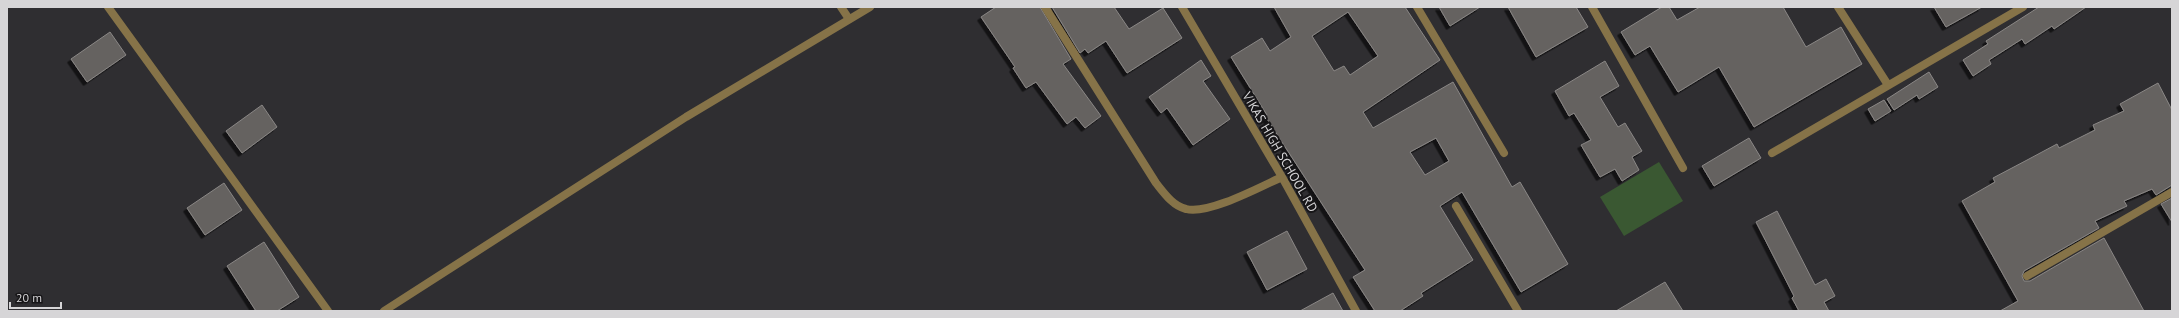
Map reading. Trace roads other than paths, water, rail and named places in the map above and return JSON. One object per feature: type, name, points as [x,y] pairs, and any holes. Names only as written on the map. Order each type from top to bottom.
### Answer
[{"type":"street","points":[[108,7],[328,311]]},
{"type":"street","points":[[841,7],[848,19]]},
{"type":"street","points":[[384,311],[686,116],[870,7]]},
{"type":"street","points":[[1045,7],[1168,198],[1185,209],[1200,210],[1228,201],[1282,177]]},
{"type":"street","name":"VIKAS HIGH SCHOOL RD","points":[[1182,7],[1282,177],[1356,311]]},
{"type":"street","points":[[1417,7],[1504,153]]},
{"type":"street","points":[[1592,7],[1683,168]]},
{"type":"street","points":[[1838,7],[1888,85]]},
{"type":"street","points":[[1772,153],[2023,7]]},
{"type":"street","points":[[2027,276],[2172,192]]},
{"type":"street","points":[[1456,206],[1518,311]]}]
